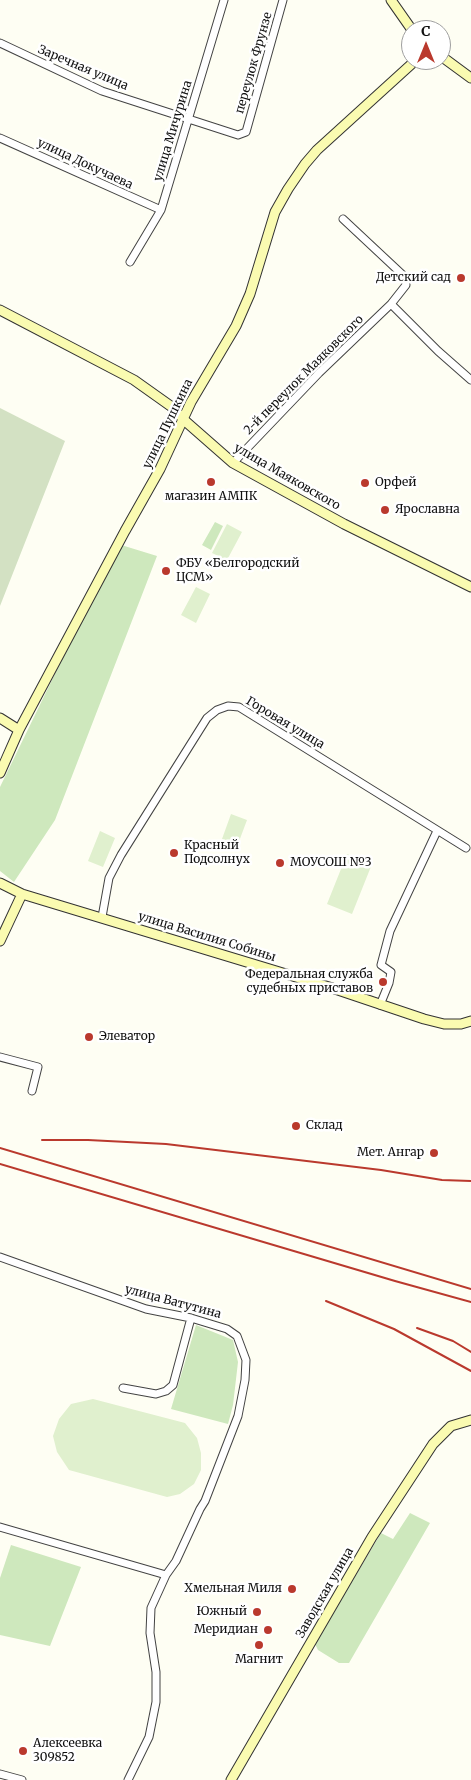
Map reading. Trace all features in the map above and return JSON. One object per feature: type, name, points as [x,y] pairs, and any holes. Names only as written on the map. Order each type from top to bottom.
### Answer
[{"type":"street","name":"улица Мичурина","points":[[130,262],[161,210],[224,0]]},
{"type":"street","name":"переулок Фрунзе","points":[[246,132],[283,0]]},
{"type":"street","points":[[392,0],[404,20]]},
{"type":"street","name":"Заречная улица","points":[[0,43],[102,91],[238,135],[246,132]]},
{"type":"street","points":[[451,63],[471,78]]},
{"type":"street","name":"улица Пушкина","points":[[0,773],[20,730],[125,531],[160,469],[191,402],[236,326],[250,294],[275,212],[288,189],[305,164],[318,150],[405,70]]},
{"type":"street","name":"улица Докучаева","points":[[0,138],[161,210]]},
{"type":"street","name":"2-й переулок Маяковского","points":[[233,463],[319,373],[391,304],[406,285],[405,277],[343,219]]},
{"type":"street","points":[[391,304],[438,351],[471,380]]},
{"type":"street","name":"улица Маяковского","points":[[0,310],[134,380],[172,407],[233,463],[344,524],[471,586]]},
{"type":"street","name":"Горовая улица","points":[[102,917],[108,878],[121,855],[207,718],[217,710],[228,706],[239,706],[466,848]]},
{"type":"street","points":[[0,718],[20,730]]},
{"type":"street","points":[[380,1004],[389,983],[390,972],[381,965],[390,931],[437,831]]},
{"type":"street","name":"улица Василия Собины","points":[[0,883],[22,894],[102,917],[444,1024],[461,1024],[471,1021]]},
{"type":"street","points":[[0,941],[22,894]]},
{"type":"street","points":[[0,1057],[38,1067],[32,1091]]},
{"type":"street","name":"улица Ватутина","points":[[0,1257],[146,1309],[191,1318],[227,1329],[237,1336],[246,1360],[245,1380],[238,1416],[205,1501],[176,1561],[166,1576],[152,1608],[150,1633],[156,1672],[156,1702],[149,1737],[128,1780]]},
{"type":"street","points":[[123,1388],[156,1394],[166,1391],[173,1385],[191,1318]]},
{"type":"street","name":"Заводская улица","points":[[231,1780],[392,1505],[433,1444],[451,1426],[471,1420]]},
{"type":"street","points":[[0,1527],[166,1576]]},
{"type":"street","points":[[0,1774],[22,1780]]},
{"type":"green space","points":[[0,408],[65,441],[0,606]]},
{"type":"green space","points":[[215,522],[223,526],[211,550],[202,545]]},
{"type":"green space","points":[[227,524],[242,532],[227,560],[212,553]]},
{"type":"green space","points":[[118,544],[157,556],[55,820],[14,882],[0,871],[0,787]]},
{"type":"green space","points":[[196,587],[210,594],[196,623],[181,615]]},
{"type":"green space","points":[[231,814],[247,820],[238,844],[222,839]]},
{"type":"green space","points":[[100,831],[115,838],[103,867],[88,861]]},
{"type":"green space","points":[[347,854],[372,864],[352,914],[327,904]]},
{"type":"green space","points":[[196,1325],[233,1340],[238,1362],[233,1405],[228,1424],[171,1409]]},
{"type":"green space","points":[[93,1399],[185,1423],[197,1438],[201,1453],[201,1470],[194,1484],[180,1494],[167,1497],[69,1470],[57,1452],[53,1436],[59,1419],[71,1404]]},
{"type":"green space","points":[[410,1513],[430,1523],[349,1663],[339,1663],[318,1650],[315,1644],[381,1533],[393,1539]]},
{"type":"green space","points":[[11,1545],[81,1567],[50,1646],[0,1635],[0,1578]]},
{"type":"railway","points":[[42,1140],[166,1144],[381,1170],[442,1180],[471,1181]]},
{"type":"railway","points":[[0,1148],[471,1289]]},
{"type":"railway","points":[[0,1164],[471,1302]]},
{"type":"railway","points":[[326,1301],[394,1329],[471,1371]]},
{"type":"railway","points":[[417,1328],[453,1341],[471,1352]]},
{"type":"place","name":"Детский сад","points":[[461,278]]},
{"type":"place","name":"магазин АМПК","points":[[211,482]]},
{"type":"place","name":"Орфей","points":[[365,483]]},
{"type":"place","name":"Ярославна","points":[[385,510]]},
{"type":"place","name":"ФБУ «Белгородский ЦСМ»","points":[[166,571]]},
{"type":"place","name":"Красный Подсолнух","points":[[174,853]]},
{"type":"place","name":"МОУСОШ №3","points":[[280,863]]},
{"type":"place","name":"Федеральная служба судебных приставов","points":[[383,982]]},
{"type":"place","name":"Элеватор","points":[[89,1037]]},
{"type":"place","name":"Склад","points":[[296,1126]]},
{"type":"place","name":"Мет. Ангар","points":[[434,1153]]},
{"type":"place","name":"Хмельная Миля","points":[[292,1589]]},
{"type":"place","name":"Южный","points":[[257,1612]]},
{"type":"place","name":"Меридиан","points":[[268,1630]]},
{"type":"place","name":"Магнит","points":[[259,1645]]},
{"type":"place","name":"Алексеевка 309852","points":[[23,1751]]}]
